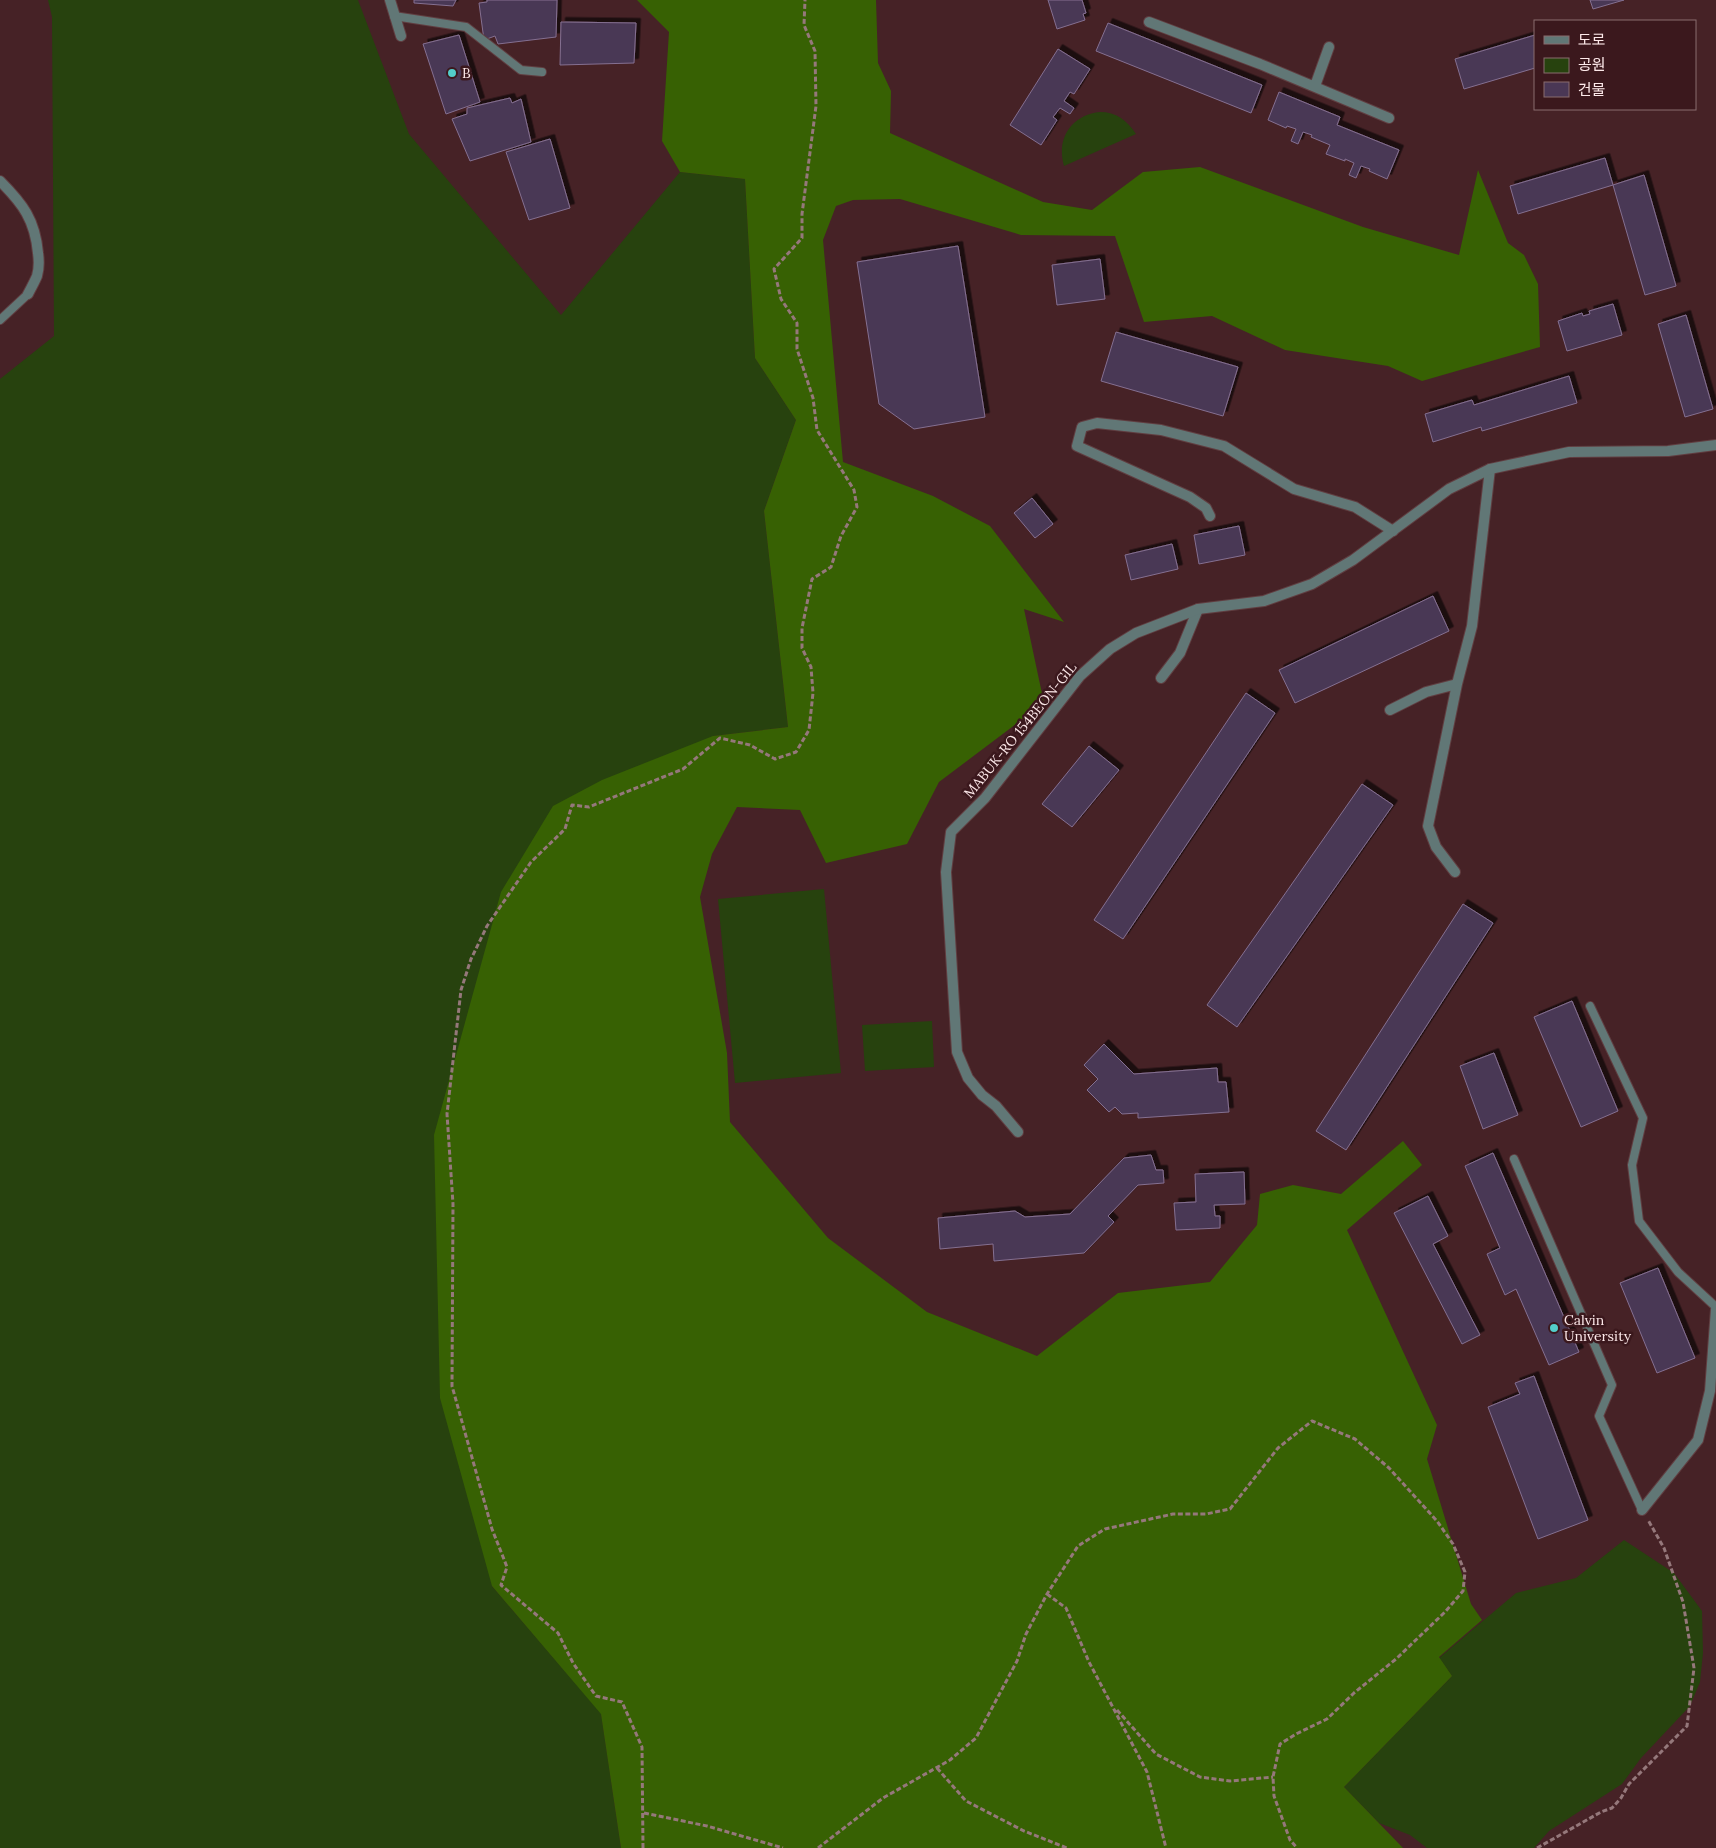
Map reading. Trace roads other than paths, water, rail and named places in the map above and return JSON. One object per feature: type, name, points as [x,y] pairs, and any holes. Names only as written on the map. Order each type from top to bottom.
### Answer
[{"type":"street","points":[[390,0],[400,36]]},
{"type":"street","points":[[1149,22],[1315,86],[1389,118]]},
{"type":"street","points":[[1315,86],[1330,47]]},
{"type":"street","points":[[0,181],[25,208],[37,241],[39,261],[37,275],[28,294]]},
{"type":"street","points":[[1210,516],[1206,508],[1190,497],[1077,446],[1082,427],[1097,423],[1161,430],[1224,446],[1294,489],[1355,507],[1392,531]]},
{"type":"street","name":"MABUK-RO 154BEON-GIL","points":[[1018,1132],[996,1106],[982,1095],[968,1078],[957,1052],[946,872],[951,832],[985,798],[1080,676],[1110,649],[1136,633],[1198,609],[1264,601],[1312,584],[1353,560],[1449,489],[1490,469],[1568,452],[1668,451],[1716,445]]},
{"type":"street","points":[[1455,872],[1436,847],[1428,826],[1457,684],[1472,626],[1490,469]]},
{"type":"street","points":[[1162,678],[1180,654],[1198,609]]},
{"type":"street","points":[[1390,710],[1426,692],[1457,684]]},
{"type":"street","points":[[1642,1510],[1698,1440],[1710,1391],[1716,1308]]},
{"type":"lane","points":[[394,16],[466,27],[521,70],[542,72]]},
{"type":"lane","points":[[0,320],[28,294]]},
{"type":"lane","points":[[1590,1006],[1644,1118],[1632,1165],[1639,1221],[1678,1272],[1716,1308]]},
{"type":"lane","points":[[1514,1159],[1612,1385],[1598,1416],[1642,1510]]},
{"type":"place","name":"B","points":[[452,73]]},
{"type":"place","name":"Calvin University","points":[[1554,1328]]}]
